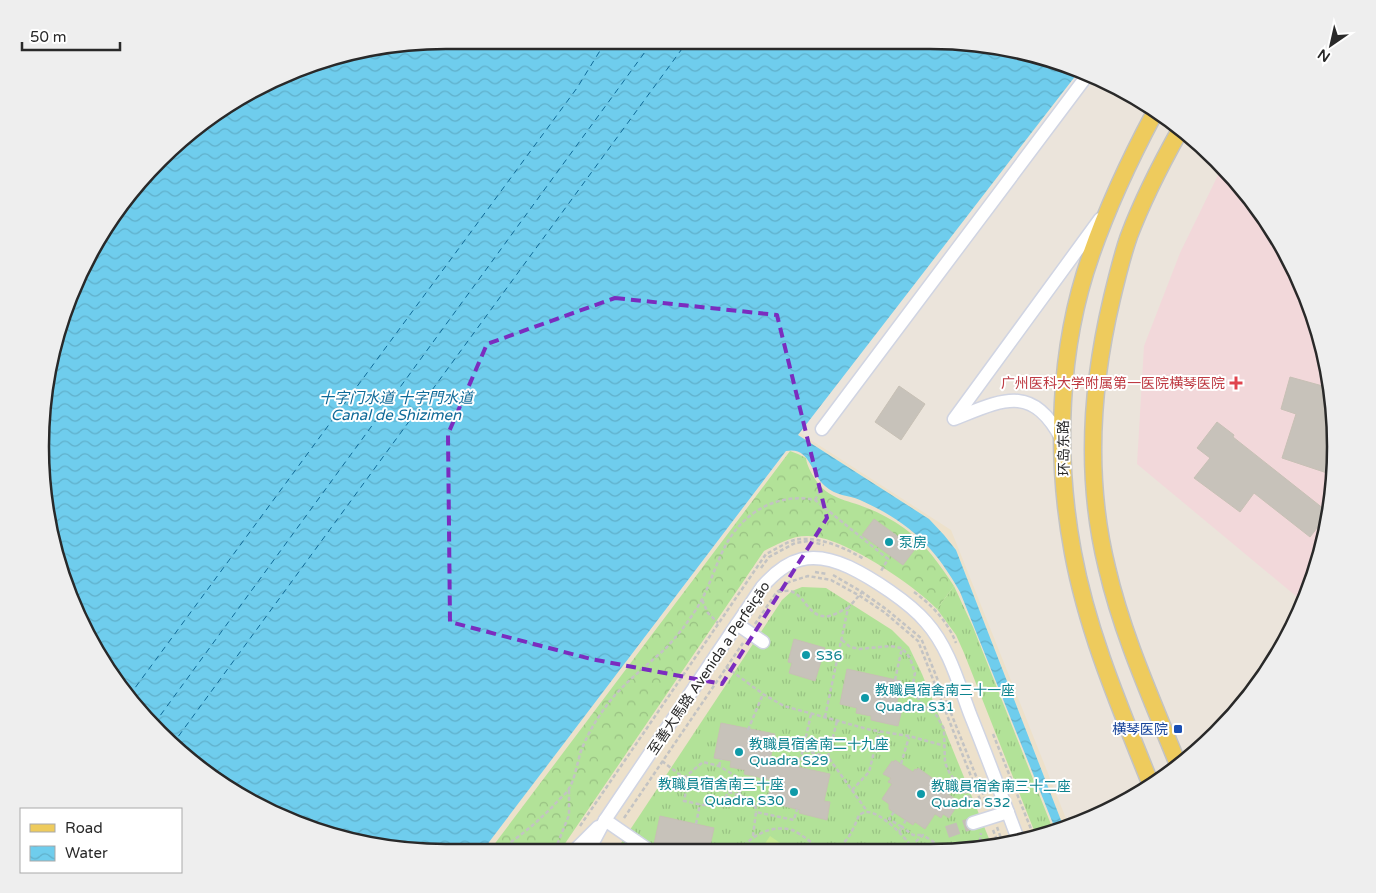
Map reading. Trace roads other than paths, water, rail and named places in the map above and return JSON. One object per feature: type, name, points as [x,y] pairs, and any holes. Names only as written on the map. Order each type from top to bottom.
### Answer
[{"type":"main road","name":"环岛东路","points":[[1148,778],[1106,674],[1087,610],[1073,554],[1065,495],[1062,439],[1065,376],[1078,299],[1090,256],[1110,205],[1152,118]]},
{"type":"main road","points":[[1176,759],[1119,615],[1106,567],[1096,501],[1093,418],[1104,331],[1129,237],[1157,171],[1177,135]]},
{"type":"street","points":[[822,429],[1084,80]]},
{"type":"street","points":[[1062,439],[1053,422],[1040,408],[1023,401],[1016,400],[986,406],[954,419],[1110,205]]},
{"type":"street","name":"至善大馬路 Avenida a Perfeição","points":[[592,844],[605,820],[771,576],[782,567],[794,561],[822,557],[878,574],[935,633],[944,648],[1016,835]]},
{"type":"street","points":[[737,624],[763,642]]},
{"type":"street","points":[[973,823],[1008,812]]},
{"type":"street","points":[[605,820],[640,844]]},
{"type":"street","name":"至善大馬路 Avenida a Perfeição","points":[[581,844],[605,820]]},
{"type":"water","name":"十字门水道 十字門水道 Canal de Shizimen","points":[[446,49],[956,50],[1007,56],[1075,76],[798,435],[929,519],[956,550],[1061,821],[1053,824],[960,592],[940,561],[919,537],[893,517],[860,500],[838,494],[829,489],[820,481],[805,457],[794,451],[786,451],[488,844],[446,844],[395,841],[369,837],[344,831],[294,814],[248,791],[226,777],[184,746],[165,728],[147,709],[116,667],[102,645],[79,599],[62,549],[56,524],[52,498],[49,446],[52,395],[62,344],[79,294],[102,248],[116,226],[147,184],[184,147],[204,131],[248,102],[294,79],[344,62],[369,56],[395,52]]},
{"type":"tunnel","points":[[947,832],[973,823]]},
{"type":"place","name":"广州医科大学附属第一医院横琴医院","points":[[1236,383]]},
{"type":"place","name":"泵房","points":[[889,542]]},
{"type":"place","name":"S36","points":[[806,655]]},
{"type":"place","name":"教職員宿舍南三十一座 Quadra S31","points":[[865,698]]},
{"type":"place","name":"横琴医院","points":[[1178,729]]},
{"type":"place","name":"教職員宿舍南二十九座 Quadra S29","points":[[739,752]]},
{"type":"place","name":"教職員宿舍南三十座 Quadra S30","points":[[794,792]]},
{"type":"place","name":"教職員宿舍南三十二座 Quadra S32","points":[[921,794]]}]
